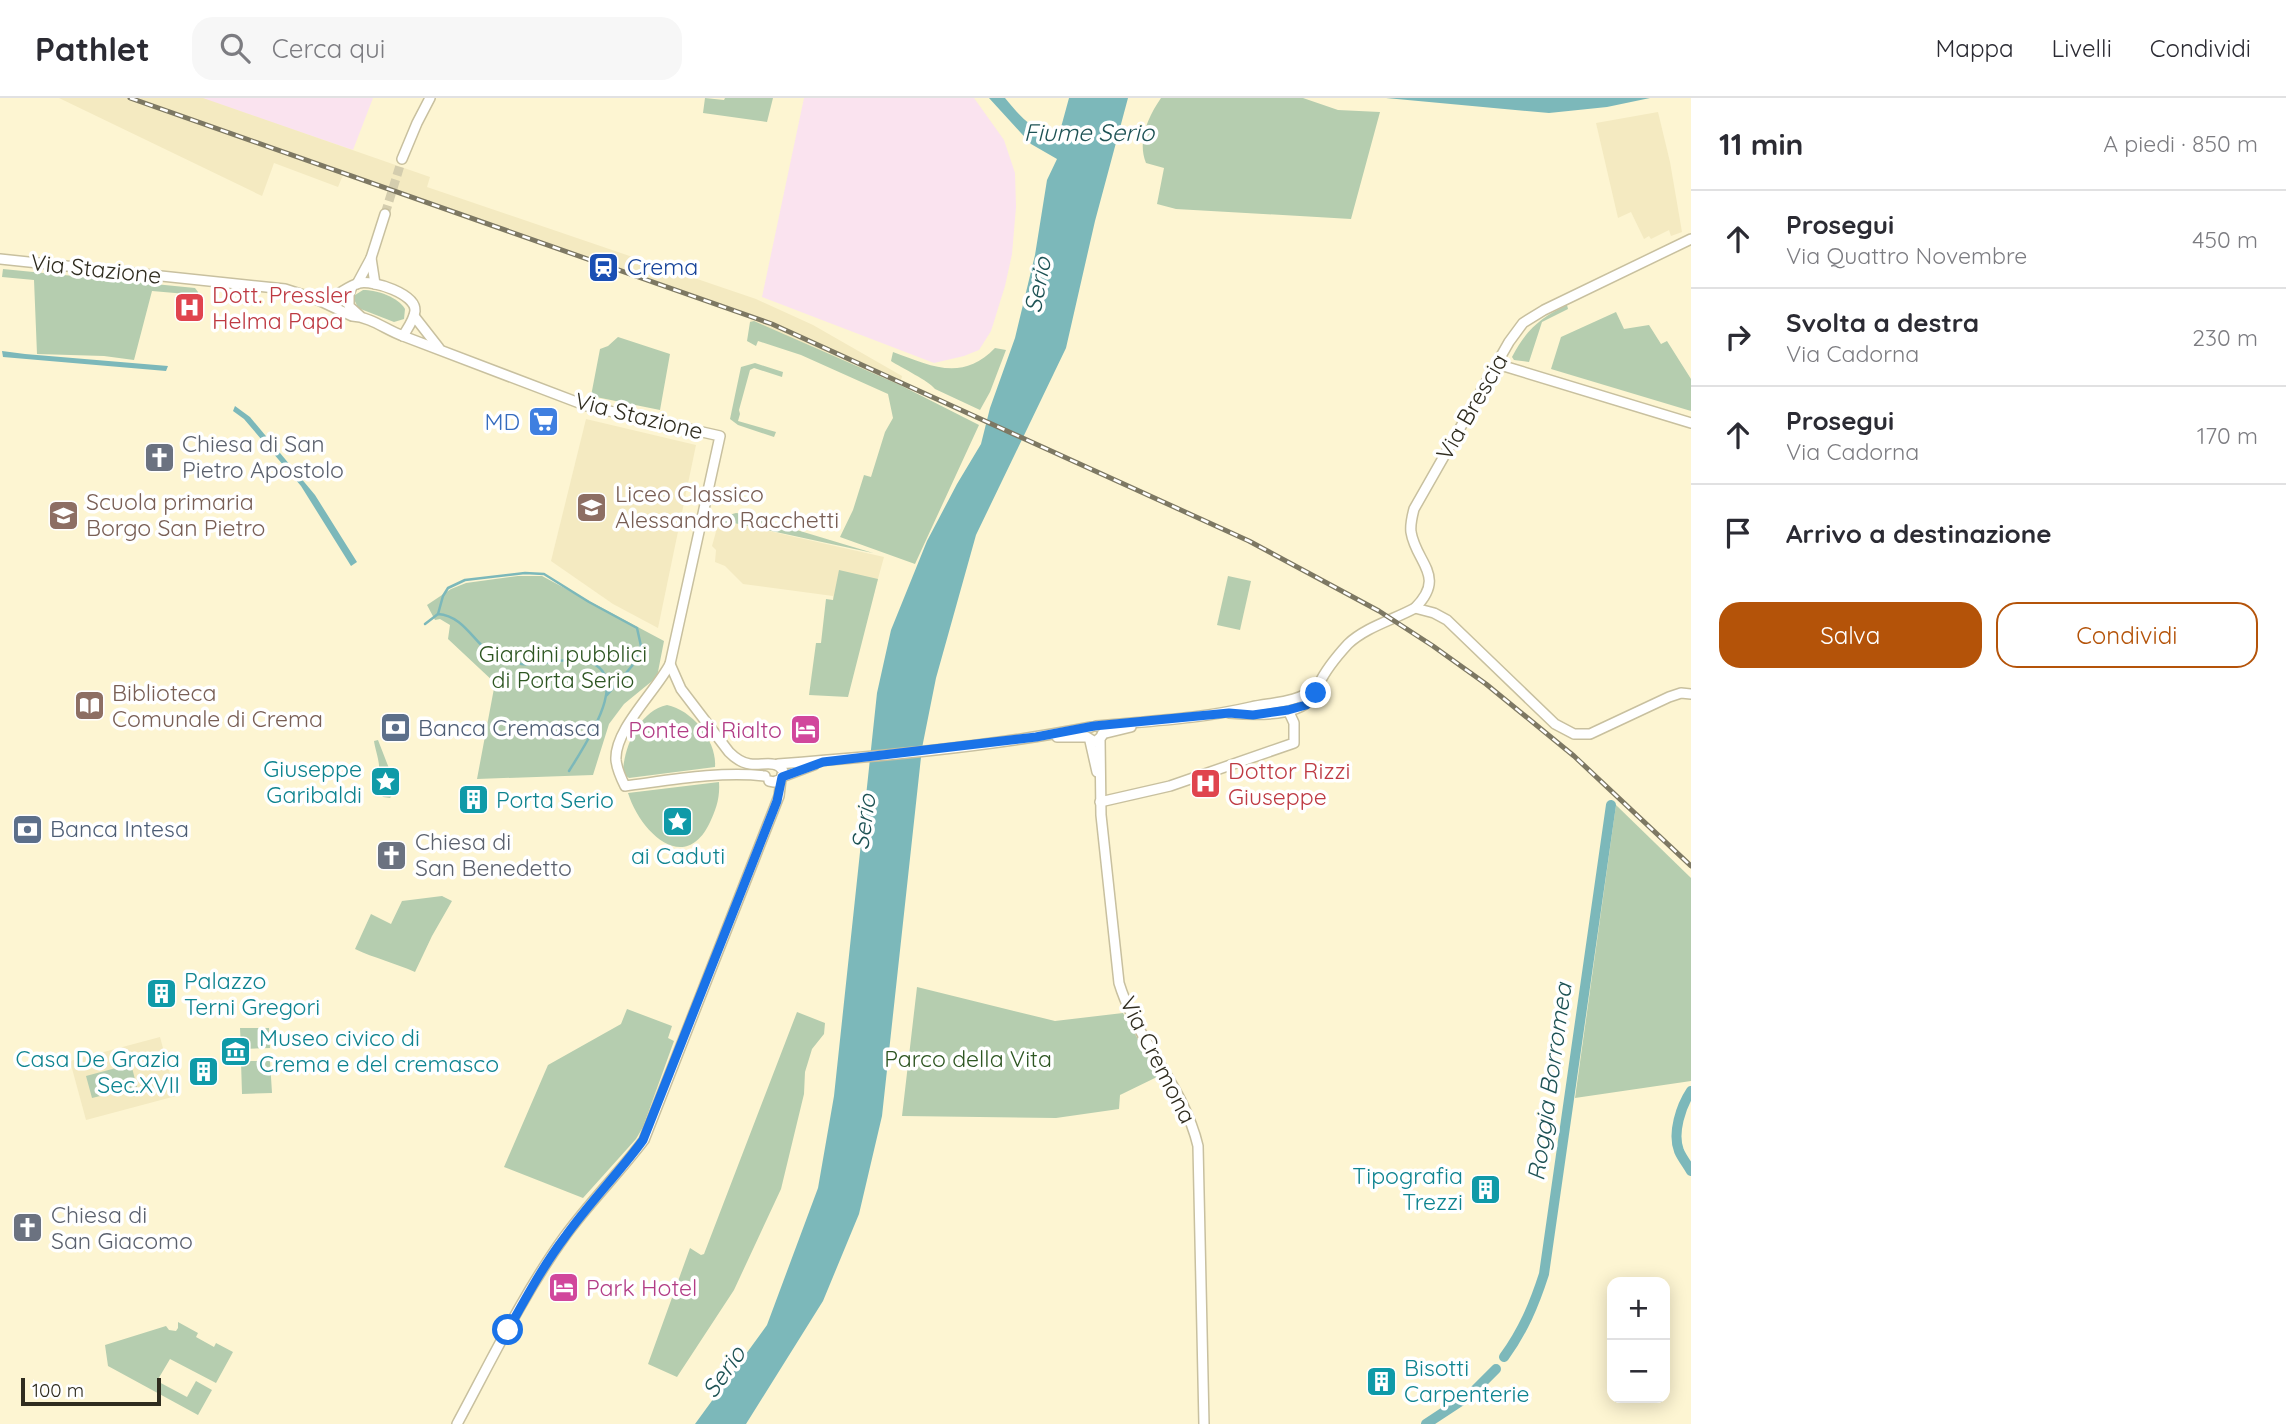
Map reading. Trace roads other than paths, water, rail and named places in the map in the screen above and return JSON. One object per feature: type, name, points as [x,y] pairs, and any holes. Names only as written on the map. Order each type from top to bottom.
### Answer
[{"type":"street","points":[[402,159],[430,98]]},
{"type":"street","points":[[360,316],[349,306],[348,294],[371,258],[385,214]]},
{"type":"street","name":"Via Brescia","points":[[1415,608],[1428,589],[1430,577],[1427,565],[1411,534],[1410,523],[1414,509],[1516,331],[1532,316],[1691,239]]},
{"type":"street","points":[[316,299],[332,298],[355,285],[375,284],[371,258]]},
{"type":"street","name":"Via Stazione","points":[[0,259],[294,291],[341,312],[405,332],[441,349],[587,406],[720,436],[670,664]]},
{"type":"street","name":"Via Stazione","points":[[375,284],[409,298],[415,309],[414,316],[441,349]]},
{"type":"street","points":[[405,332],[414,316]]},
{"type":"street","points":[[1497,364],[1691,423]]},
{"type":"street","points":[[670,664],[676,682],[720,743],[738,761],[748,764],[847,760],[1036,737],[1095,734],[1149,722],[1229,713],[1294,700],[1309,694],[1338,656],[1360,635],[1415,608],[1447,620],[1555,724],[1574,734],[1590,734],[1665,699],[1681,693],[1691,694]]},
{"type":"street","points":[[670,664],[656,688],[637,711],[621,741],[615,758],[625,786],[735,775],[767,778],[774,782],[823,762]]},
{"type":"street","points":[[1229,713],[1253,715],[1306,705],[1312,700],[1318,685]]},
{"type":"street","points":[[1100,802],[1170,786],[1294,743],[1294,723],[1288,710]]},
{"type":"street","name":"Via Cremona","points":[[1095,734],[1119,984],[1126,1006],[1189,1113],[1198,1146],[1204,1424]]},
{"type":"street","points":[[457,1424],[546,1264],[572,1227],[624,1167],[643,1140],[777,801],[782,786],[782,769],[774,764]]},
{"type":"street","points":[[774,764],[766,768],[767,778],[777,801]]},
{"type":"water","name":"Fiume Serio","points":[[989,98],[1005,98],[1029,123],[1043,131],[1051,132],[1060,131],[1069,98],[1128,98],[1095,221],[1066,348],[976,535],[936,678],[922,748],[882,1116],[859,1214],[823,1301],[746,1424],[695,1424],[767,1325],[818,1188],[834,1096],[877,693],[891,630],[927,541],[981,444],[990,408],[1015,338],[1035,255],[1047,180],[1057,159],[1031,144]]},
{"type":"water","points":[[1386,98],[1650,98],[1607,107],[1549,113]]},
{"type":"water","points":[[2,351],[168,366],[166,371],[3,357]]},
{"type":"water","points":[[235,406],[250,417],[315,495],[357,562],[351,566],[301,486],[244,419],[233,411]]},
{"type":"waterway","points":[[438,614],[448,588],[465,580],[525,573],[544,574],[637,628],[641,646],[632,666],[607,695]]},
{"type":"waterway","points":[[425,624],[438,614],[449,616],[466,628],[489,652],[508,662]]},
{"type":"waterway","points":[[521,664],[575,660],[595,665],[605,675],[607,690],[603,707],[596,725],[569,771]]},
{"type":"waterway","name":"Roggia Borromea","points":[[1504,1357],[1527,1317],[1544,1274],[1611,805]]},
{"type":"waterway","points":[[1691,1091],[1677,1128],[1679,1151],[1691,1171]]},
{"type":"waterway","name":"Roggia Borromea","points":[[1426,1424],[1470,1395],[1496,1369]]},
{"type":"tunnel","points":[[385,214],[402,159]]},
{"type":"railway","points":[[130,98],[772,324],[1249,541],[1379,611],[1486,684],[1574,756],[1691,866]]},
{"type":"place","name":"Crema","points":[[604,267]]},
{"type":"place","name":"Dott. Pressler Helma Papa","points":[[189,308]]},
{"type":"place","name":"MD","points":[[543,422]]},
{"type":"place","name":"Chiesa di San Pietro Apostolo","points":[[159,457]]},
{"type":"place","name":"Liceo Classico Alessandro Racchetti","points":[[592,507]]},
{"type":"place","name":"Scuola primaria Borgo San Pietro","points":[[63,515]]},
{"type":"place","name":"Biblioteca Comunale di Crema","points":[[89,706]]},
{"type":"place","name":"Banca Cremasca","points":[[395,728]]},
{"type":"place","name":"Ponte di Rialto","points":[[805,730]]},
{"type":"place","name":"Giuseppe Garibaldi","points":[[385,782]]},
{"type":"place","name":"Dottor Rizzi Giuseppe","points":[[1205,784]]},
{"type":"place","name":"Porta Serio","points":[[473,800]]},
{"type":"place","name":"ai Caduti","points":[[678,822]]},
{"type":"place","name":"Banca Intesa","points":[[27,829]]},
{"type":"place","name":"Chiesa di San Benedetto","points":[[392,855]]},
{"type":"place","name":"Palazzo Terni Gregori","points":[[161,994]]},
{"type":"place","name":"Museo civico di Crema e del cremasco","points":[[236,1051]]},
{"type":"place","name":"Casa De Grazia Sec.XVII","points":[[203,1072]]},
{"type":"place","name":"Tipografia Trezzi","points":[[1486,1189]]},
{"type":"place","name":"Chiesa di San Giacomo","points":[[28,1228]]},
{"type":"place","name":"Park Hotel","points":[[563,1288]]},
{"type":"place","name":"Bisotti Carpenterie","points":[[1381,1381]]},
{"type":"water label","name":"Serio","points":[[1038,285]]},
{"type":"water label","name":"Serio","points":[[864,822]]},
{"type":"water label","name":"Serio","points":[[724,1372]]},
{"type":"park label","name":"Giardini pubblici di Porta Serio","points":[[563,667]]},
{"type":"park label","name":"Parco della Vita","points":[[968,1059]]}]
